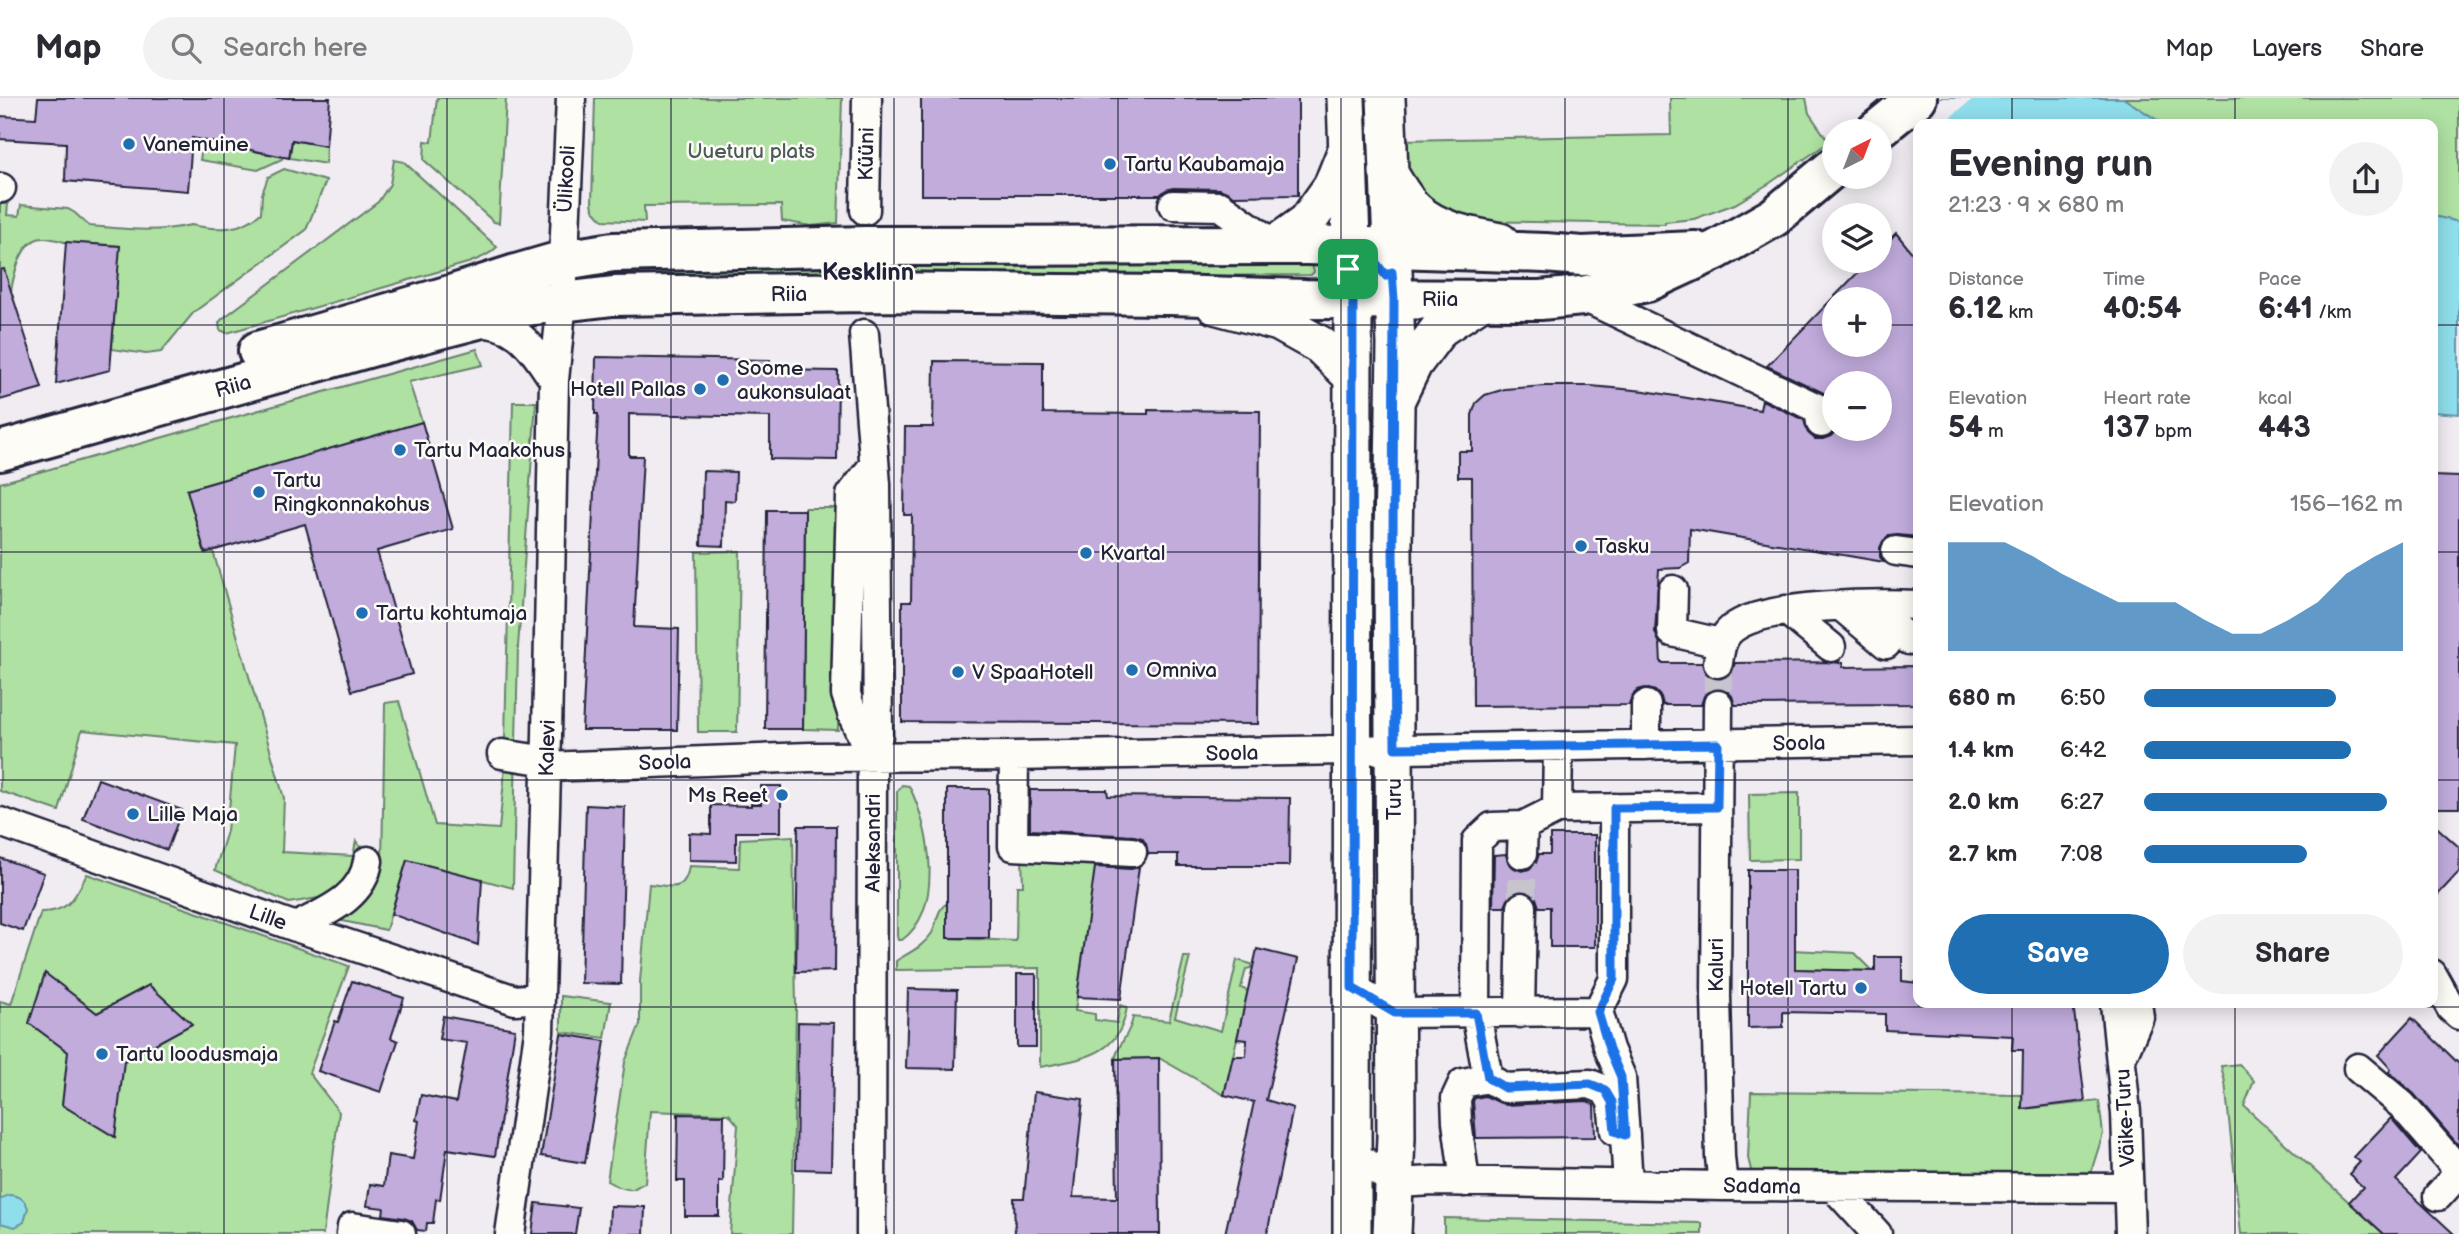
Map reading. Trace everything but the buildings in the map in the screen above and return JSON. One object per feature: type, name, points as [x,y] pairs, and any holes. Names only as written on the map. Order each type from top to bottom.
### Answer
[{"type":"highway","points":[[1892,119],[1917,98]]},
{"type":"highway","name":"Riia","points":[[0,425],[564,260],[613,252],[781,248],[1275,245],[1370,273],[1483,299],[1540,300],[1582,296],[1647,282],[1716,250],[1774,217],[1822,177]]},
{"type":"highway","name":"Riia","points":[[0,451],[528,306],[562,301],[613,296],[865,292],[1169,295],[1545,253],[1582,256],[1716,250]]},
{"type":"main road","points":[[1346,98],[1348,148],[1360,233],[1370,273]]},
{"type":"main road","points":[[1370,273],[1388,172],[1386,98]]},
{"type":"main road","points":[[1275,245],[1307,222],[1332,187],[1348,148]]},
{"type":"main road","points":[[1388,172],[1416,212],[1431,222],[1454,231],[1545,253]]},
{"type":"main road","name":"Turu","points":[[1352,1234],[1352,376],[1370,273]]},
{"type":"main road","name":"Turu","points":[[1370,273],[1395,401],[1395,1183],[1392,1234]]},
{"type":"main road","points":[[1169,295],[1279,321],[1320,345],[1352,376]]},
{"type":"main road","points":[[1395,401],[1413,364],[1440,328],[1483,299]]},
{"type":"street","name":"Ülikooli","points":[[564,260],[571,98]]},
{"type":"street","name":"Küüni","points":[[865,209],[867,98]]},
{"type":"street","points":[[1173,205],[1220,206],[1275,245]]},
{"type":"street","name":"Kalevi","points":[[510,1234],[539,1032],[554,380],[564,260]]},
{"type":"street","points":[[1582,296],[1819,409],[1821,422]]},
{"type":"street","points":[[469,322],[494,322],[526,340],[554,380]]},
{"type":"street","name":"Aleksandri","points":[[864,334],[874,466],[871,1234]]},
{"type":"street","name":"Aleksandri","points":[[874,466],[851,495],[846,694],[853,716],[875,747]]},
{"type":"street","points":[[1672,590],[1671,632],[1719,653],[1735,626],[1763,615],[1798,609],[1880,605]]},
{"type":"street","points":[[1880,605],[1905,636]]},
{"type":"street","points":[[1880,605],[1905,636]]},
{"type":"street","points":[[1798,609],[1841,643]]},
{"type":"street","points":[[1646,705],[1646,745]]},
{"type":"street","name":"Kaluri","points":[[1718,705],[1717,1058],[1723,1186]]},
{"type":"street","name":"Soola","points":[[502,754],[547,764],[810,757],[875,747],[1014,757],[1913,740]]},
{"type":"street","points":[[1557,809],[1558,747]]},
{"type":"street","points":[[1014,757],[1013,846],[1132,852]]},
{"type":"street","points":[[1488,1078],[1476,1013],[1477,841],[1492,827],[1523,825],[1557,809],[1717,807]]},
{"type":"street","points":[[1614,808],[1614,979],[1598,1012],[1621,1077],[1628,1183]]},
{"type":"street","name":"Lille","points":[[0,822],[296,927],[515,1000],[540,998]]},
{"type":"street","points":[[1522,854],[1523,825]]},
{"type":"street","points":[[296,927],[346,899],[367,872],[368,861]]},
{"type":"street","points":[[1520,1013],[1522,907]]},
{"type":"street","points":[[2438,972],[2459,985]]},
{"type":"street","points":[[2438,985],[2451,1008],[2459,1015]]},
{"type":"street","points":[[1352,988],[1395,1013],[1598,1012]]},
{"type":"street","name":"Väike-Turu","points":[[2116,1008],[2122,1057],[2130,1234]]},
{"type":"street","points":[[2122,1057],[2139,1017],[2138,1008]]},
{"type":"street","points":[[2358,1068],[2402,1105],[2459,1172],[2438,1196]]},
{"type":"street","points":[[1465,1182],[1457,1122],[1457,1098],[1463,1083],[1488,1078],[1505,1088],[1590,1084],[1605,1090],[1612,1102],[1615,1131],[1625,1135]]},
{"type":"street","points":[[1352,1153],[1395,1183]]},
{"type":"street","name":"Sadama","points":[[1395,1183],[2129,1188]]},
{"type":"street","points":[[1834,1187],[1877,1234]]},
{"type":"street","points":[[351,1234],[352,1227],[401,1234]]},
{"type":"green space","points":[[437,98],[506,98],[499,223],[494,222],[424,160],[425,141],[432,142]]},
{"type":"green space","name":"Uueturu plats","points":[[595,98],[842,98],[838,223],[811,226],[782,221],[781,205],[644,206],[645,222],[603,220],[593,209],[592,202]]},
{"type":"green space","points":[[1670,98],[1806,98],[1809,113],[1822,132],[1822,147],[1735,204],[1694,219],[1665,224],[1465,221],[1410,188],[1400,140],[1671,135]]},
{"type":"green space","points":[[2123,98],[2459,98],[2459,222],[2438,217],[2438,119],[2155,119]]},
{"type":"green space","points":[[203,140],[283,157],[258,170],[200,160]]},
{"type":"green space","points":[[292,140],[326,146],[326,164],[290,158]]},
{"type":"green space","points":[[394,160],[404,162],[497,247],[471,262],[227,333],[220,330],[219,323],[222,319],[378,202],[390,184]]},
{"type":"green space","points":[[284,169],[326,181],[306,230],[194,312],[161,352],[146,354],[112,349],[119,246],[70,243],[46,238],[35,240],[20,258],[11,291],[0,295],[0,204],[8,204],[7,215],[19,216],[21,205],[68,209],[89,226],[140,230],[191,225],[228,228],[245,224],[261,213],[262,194],[268,177]]},
{"type":"green space","points":[[1312,264],[1314,272],[1311,275],[906,278],[906,267]]},
{"type":"green space","points":[[831,268],[831,278],[611,277],[614,269]]},
{"type":"green space","points":[[477,349],[483,365],[409,382],[422,422],[187,490],[205,552],[213,551],[284,798],[282,852],[353,856],[356,841],[361,848],[360,864],[343,889],[318,898],[289,903],[215,870],[227,831],[235,745],[82,730],[59,811],[0,791],[0,483]]},
{"type":"green space","points":[[513,402],[536,402],[518,647],[513,888],[407,860],[386,930],[333,919],[365,896],[374,883],[382,862],[385,703],[399,701],[435,825],[499,829],[504,780]]},
{"type":"green space","points":[[805,508],[840,508],[838,730],[803,729]]},
{"type":"green space","points":[[740,551],[737,732],[698,732],[696,552]]},
{"type":"green space","points":[[902,785],[909,786],[923,823],[930,866],[929,888],[924,908],[916,926],[902,940],[898,940],[897,792]]},
{"type":"green space","points":[[1799,793],[1799,859],[1750,860],[1749,794]]},
{"type":"green space","points":[[793,836],[796,1007],[792,1234],[730,1234],[738,1125],[729,1114],[650,1111],[645,1183],[629,1189],[607,1181],[625,1062],[640,1024],[640,981],[649,884],[670,887],[680,885],[689,866],[739,868],[740,839]]},
{"type":"green space","points":[[1022,855],[1096,865],[1075,1011],[1095,1014],[1095,1020],[1117,1023],[1120,1005],[1127,1007],[1116,1036],[1097,1052],[1040,1067],[1040,968],[896,970],[896,961],[925,942],[934,929],[941,909],[947,903],[947,938],[1016,941],[1017,886],[1023,886]]},
{"type":"green space","points":[[87,874],[349,966],[309,1073],[339,1112],[323,1234],[0,1234],[0,1001],[11,1004],[41,912],[59,909],[70,902]]},
{"type":"green space","points":[[1792,950],[1855,953],[1873,971],[1783,969]]},
{"type":"green space","points":[[1184,957],[1190,957],[1175,1017],[1221,1031],[1237,960],[1251,964],[1251,968],[1246,969],[1241,988],[1248,991],[1224,1095],[1159,1058],[1115,1059],[1133,1017],[1169,1021]]},
{"type":"green space","points":[[561,996],[611,1002],[605,1038],[561,1032]]},
{"type":"green space","points":[[2239,1064],[2254,1081],[2244,1106],[2384,1234],[2241,1234],[2221,1066]]},
{"type":"green space","points":[[1751,1092],[2023,1095],[2023,1109],[2099,1101],[2103,1134],[2089,1178],[1752,1174],[1748,1158]]},
{"type":"green space","points":[[1444,1218],[1702,1223],[1702,1234],[1444,1234]]},
{"type":"water","points":[[1881,98],[2123,98],[2155,119],[1913,119]]},
{"type":"water","points":[[2438,217],[2459,222],[2459,414],[2438,412]]},
{"type":"water","points":[[8,1195],[20,1198],[28,1208],[24,1222],[15,1227],[0,1223],[0,1200]]},
{"type":"pier","points":[[1878,98],[1974,98],[1948,119],[1913,119],[1913,141]]},
{"type":"tunnel","points":[[1718,663],[1718,705]]},
{"type":"tunnel","points":[[1522,854],[1522,907]]},
{"type":"place","name":"Vanemuine","points":[[129,144]]},
{"type":"place","name":"Tartu Kaubamaja","points":[[1110,164]]},
{"type":"place","name":"Soome aukonsulaat","points":[[723,380]]},
{"type":"place","name":"Hotell Pallas","points":[[700,389]]},
{"type":"place","name":"Tartu Maakohus","points":[[400,450]]},
{"type":"place","name":"Tartu Ringkonnakohus","points":[[259,492]]},
{"type":"place","name":"Tasku","points":[[1581,546]]},
{"type":"place","name":"Kvartal","points":[[1086,553]]},
{"type":"place","name":"Tartu kohtumaja","points":[[362,613]]},
{"type":"place","name":"Omniva","points":[[1132,670]]},
{"type":"place","name":"V SpaaHotell","points":[[958,672]]},
{"type":"place","name":"Ms Reet","points":[[782,795]]},
{"type":"place","name":"Lille Maja","points":[[133,814]]},
{"type":"place","name":"Hotell Tartu","points":[[1861,988]]},
{"type":"place","name":"Tartu loodusmaja","points":[[102,1054]]},
{"type":"district","name":"Kesklinn","points":[[868,272]]},
{"type":"route","points":[[1367,251],[1386,276],[1392,272],[1396,344],[1393,544],[1395,748],[1718,744],[1717,807],[1614,808],[1614,979],[1598,1012],[1621,1077],[1625,1135],[1615,1131],[1612,1102],[1605,1090],[1590,1084],[1505,1088],[1488,1078],[1476,1013],[1395,1013],[1352,988],[1353,271],[1348,269],[1367,251]]}]
